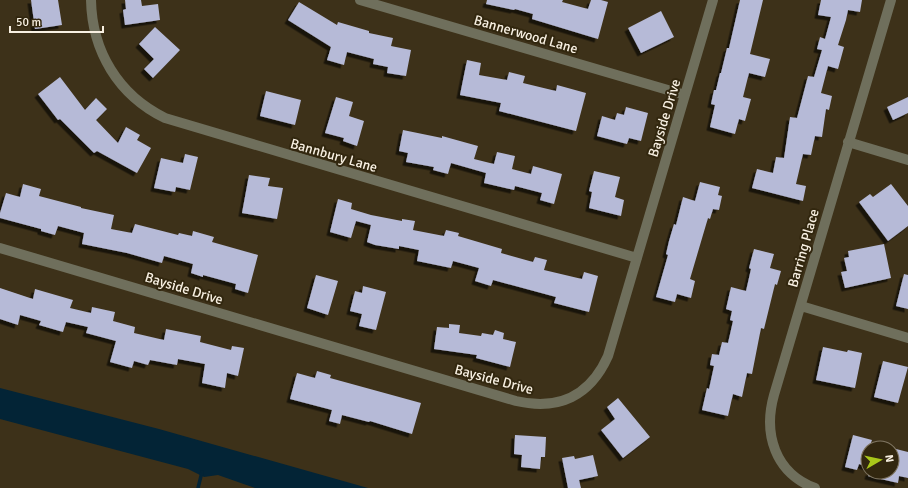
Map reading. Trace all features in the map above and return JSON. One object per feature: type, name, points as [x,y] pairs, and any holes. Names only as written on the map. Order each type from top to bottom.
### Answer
[{"type":"street","name":"Bannbury Lane","points":[[91,0],[95,36],[111,70],[135,99],[165,118],[637,258]]},
{"type":"street","name":"Bannerwood Lane","points":[[360,0],[685,95]]},
{"type":"street","name":"Bayside Drive","points":[[0,248],[516,401],[543,405],[561,402],[589,386],[601,371],[611,347],[713,0]]},
{"type":"street","name":"Barring Place","points":[[815,488],[797,479],[781,461],[774,447],[770,427],[771,405],[891,0]]},
{"type":"street","points":[[848,142],[908,160]]},
{"type":"street","points":[[801,306],[908,338]]},
{"type":"water","points":[[0,388],[159,429],[368,488],[255,488],[218,475],[204,477],[188,469],[0,419]]},
{"type":"building","points":[[31,0],[58,0],[62,25],[35,29]]},
{"type":"building","points":[[125,0],[141,0],[142,6],[158,4],[160,20],[125,25],[123,10],[126,9]]},
{"type":"building","points":[[487,0],[563,0],[562,2],[588,9],[591,0],[608,2],[598,39],[532,19],[533,14],[486,4]]},
{"type":"building","points":[[740,0],[763,0],[750,54],[770,59],[765,77],[749,73],[743,97],[751,99],[745,121],[739,119],[735,134],[710,127],[715,105],[711,104],[714,90],[716,90],[727,48],[729,48]]},
{"type":"building","points":[[821,0],[862,0],[860,12],[848,10],[838,45],[844,47],[838,69],[828,66],[821,93],[832,96],[829,110],[826,109],[822,137],[815,136],[811,155],[803,154],[796,184],[806,186],[803,201],[752,188],[757,169],[773,173],[776,157],[784,158],[790,117],[797,118],[808,76],[814,77],[822,50],[817,49],[820,37],[825,39],[831,17],[818,15]]},
{"type":"building","points":[[299,2],[337,25],[338,22],[369,31],[369,33],[393,38],[391,46],[411,50],[406,76],[387,73],[388,67],[373,64],[374,59],[347,52],[344,65],[327,60],[331,47],[288,20]]},
{"type":"building","points":[[661,11],[674,37],[641,53],[628,28]]},
{"type":"building","points":[[155,27],[180,50],[153,78],[144,69],[154,59],[139,44]]},
{"type":"building","points":[[467,60],[481,63],[479,75],[507,80],[509,72],[525,76],[523,83],[556,91],[557,85],[586,93],[576,131],[499,111],[501,103],[460,95]]},
{"type":"building","points":[[60,77],[85,110],[96,98],[107,109],[96,120],[118,143],[126,127],[140,135],[137,140],[151,148],[137,173],[97,151],[94,153],[60,119],[58,120],[38,94]]},
{"type":"building","points":[[266,91],[301,100],[295,125],[260,116]]},
{"type":"building","points":[[336,97],[353,102],[349,116],[364,121],[357,146],[343,141],[344,138],[325,133]]},
{"type":"building","points":[[908,97],[908,113],[893,120],[887,107]]},
{"type":"building","points":[[626,107],[648,113],[641,141],[629,138],[627,144],[597,136],[602,116],[615,120],[617,113],[624,115]]},
{"type":"building","points":[[403,130],[442,138],[442,136],[478,146],[474,159],[494,164],[497,152],[515,156],[512,169],[531,174],[533,166],[562,174],[554,204],[540,200],[542,193],[515,186],[514,190],[484,183],[486,173],[451,163],[448,174],[433,170],[434,167],[406,162],[408,153],[399,151]]},
{"type":"building","points":[[185,154],[198,157],[190,190],[176,187],[175,192],[154,188],[161,158],[183,163]]},
{"type":"building","points":[[594,171],[620,177],[615,197],[624,200],[621,216],[589,208],[592,192],[589,191]]},
{"type":"building","points":[[249,175],[270,178],[268,186],[283,188],[277,219],[242,213]]},
{"type":"building","points":[[700,182],[720,187],[718,195],[722,196],[719,210],[713,209],[710,219],[708,218],[690,279],[695,281],[691,298],[677,294],[675,302],[656,297],[668,255],[666,254],[669,241],[674,224],[676,225],[683,197],[695,201]]},
{"type":"building","points":[[23,184],[41,189],[39,196],[81,208],[114,215],[111,229],[132,233],[135,224],[178,235],[179,233],[192,236],[193,231],[214,237],[212,242],[258,255],[248,293],[235,289],[236,284],[191,273],[193,264],[164,256],[162,263],[127,253],[82,244],[84,233],[58,226],[55,235],[41,231],[41,229],[0,218],[6,193],[20,197]]},
{"type":"building","points":[[891,184],[908,206],[908,226],[888,241],[859,202],[870,194],[873,197]]},
{"type":"building","points":[[338,199],[352,203],[351,209],[371,215],[402,221],[402,219],[415,221],[413,230],[444,236],[446,230],[459,233],[458,236],[502,249],[501,253],[533,262],[535,257],[547,260],[544,270],[582,279],[584,272],[598,276],[589,312],[554,303],[556,297],[493,280],[491,286],[475,281],[479,268],[453,261],[451,268],[417,261],[419,250],[399,246],[399,249],[375,245],[367,242],[371,225],[356,221],[351,238],[330,232]]},
{"type":"building","points":[[884,244],[891,278],[845,288],[841,272],[847,271],[844,258],[849,257],[848,251]]},
{"type":"building","points":[[754,249],[774,254],[770,268],[781,271],[777,285],[775,284],[764,329],[761,328],[752,374],[747,373],[742,397],[733,394],[728,416],[702,410],[707,388],[709,389],[714,366],[710,365],[712,354],[719,355],[722,342],[728,343],[733,321],[730,320],[732,311],[726,309],[731,287],[746,291],[751,269],[749,268]]},
{"type":"building","points":[[904,274],[908,275],[908,309],[896,306]]},
{"type":"building","points":[[316,275],[338,281],[328,315],[307,308]]},
{"type":"building","points":[[363,286],[386,292],[376,330],[359,326],[362,314],[350,311],[355,291],[362,293]]},
{"type":"building","points":[[0,288],[33,299],[35,289],[73,300],[70,308],[91,313],[92,307],[115,312],[113,321],[135,327],[134,333],[164,340],[166,329],[201,336],[200,342],[231,350],[232,346],[244,348],[238,376],[227,373],[225,388],[202,383],[205,364],[178,359],[177,365],[150,360],[148,365],[134,361],[132,368],[110,362],[116,341],[86,333],[88,327],[66,322],[63,332],[39,325],[41,321],[20,315],[18,325],[0,319]]},
{"type":"building","points":[[449,324],[460,325],[459,333],[481,336],[482,333],[493,335],[495,330],[504,333],[503,339],[516,342],[510,367],[476,358],[477,355],[434,349],[437,327],[449,328]]},
{"type":"building","points":[[823,347],[847,352],[848,350],[862,353],[855,388],[816,380]]},
{"type":"building","points":[[883,361],[908,367],[898,403],[874,397]]},
{"type":"building","points":[[317,371],[331,375],[330,378],[421,403],[412,434],[370,421],[342,415],[340,424],[329,421],[332,410],[290,399],[297,373],[315,378]]},
{"type":"building","points":[[618,398],[650,437],[623,458],[601,430],[615,419],[607,407]]},
{"type":"building","points":[[515,435],[546,437],[545,457],[541,457],[540,469],[521,467],[522,455],[514,454]]},
{"type":"building","points":[[853,435],[872,440],[860,440],[860,464],[857,470],[845,467]]},
{"type":"building","points":[[900,450],[908,452],[908,478],[900,476]]},
{"type":"building","points":[[593,455],[598,476],[579,480],[581,488],[568,488],[562,458],[574,456],[575,459]]},
{"type":"building","points":[[885,480],[898,480],[898,483]]},
{"type":"waterway","points":[[198,488],[202,472]]}]
